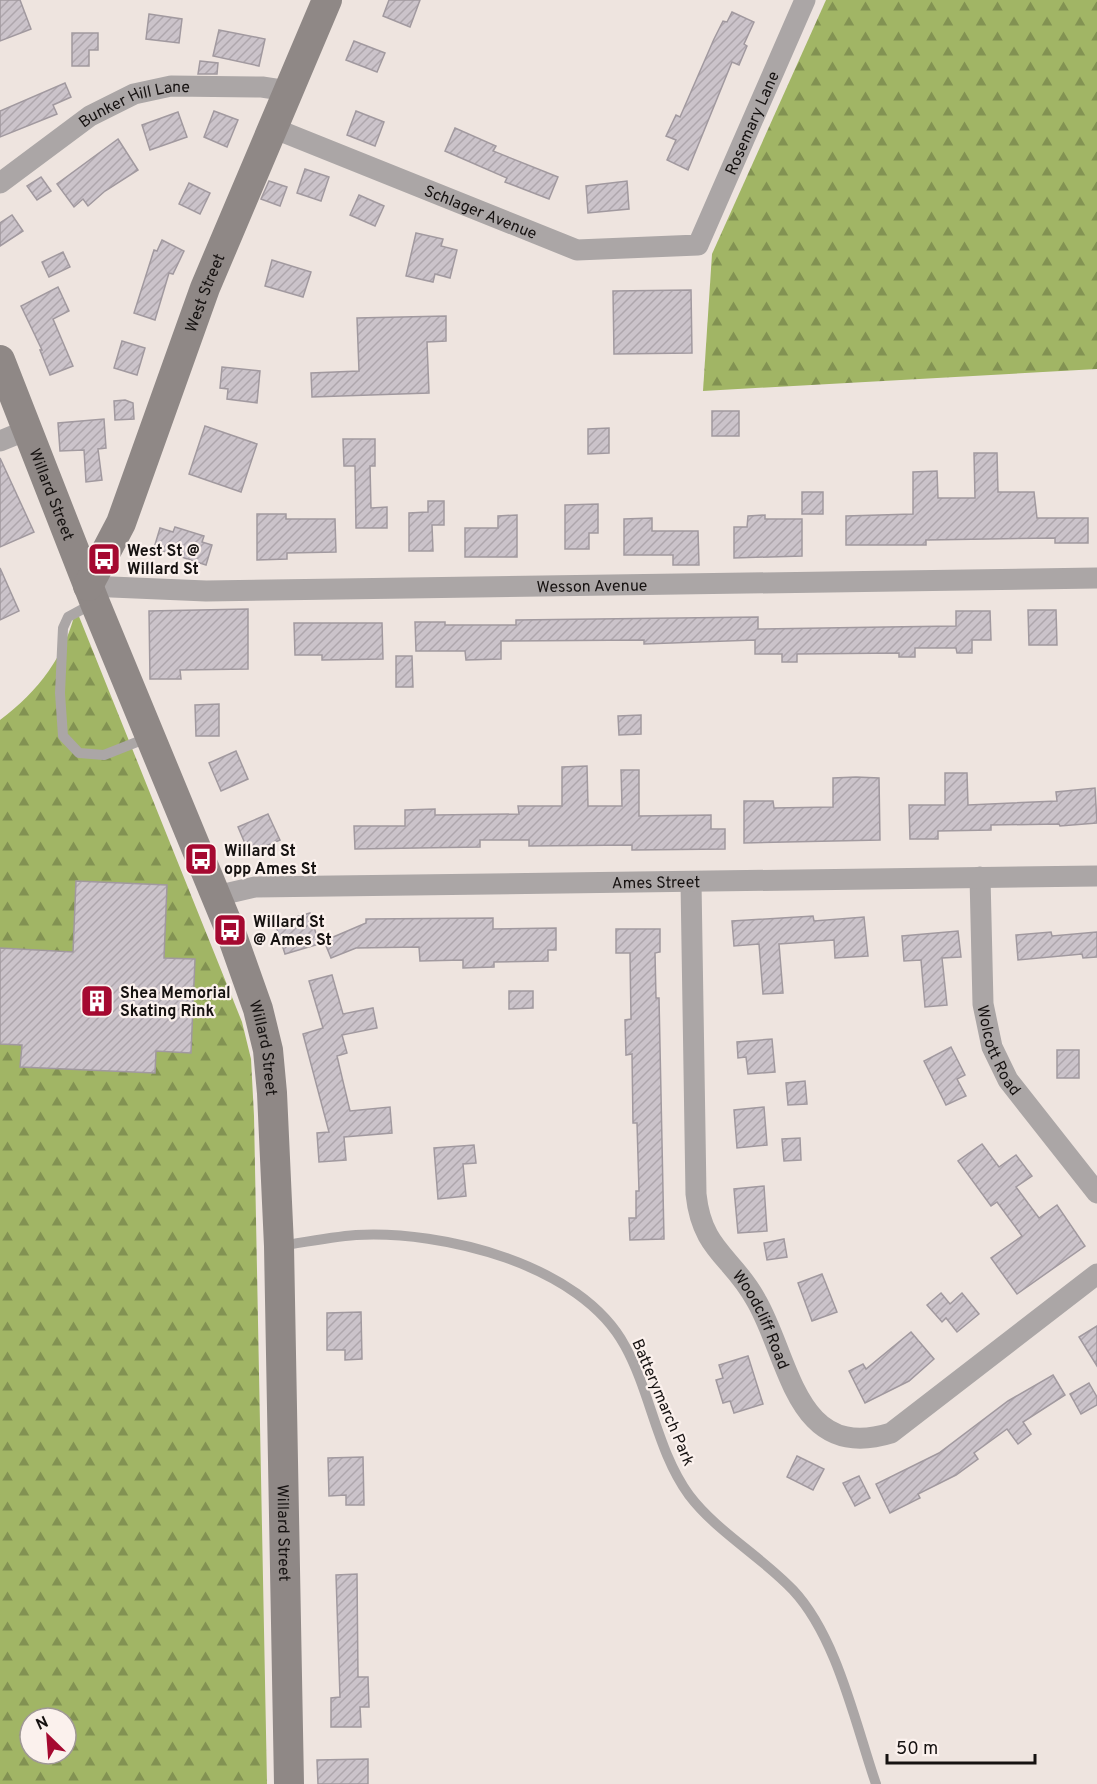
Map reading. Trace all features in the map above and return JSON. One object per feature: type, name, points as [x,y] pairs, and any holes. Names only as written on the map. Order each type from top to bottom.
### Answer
[{"type":"main road","name":"West Street","points":[[92,594],[128,506],[196,311],[327,0]]},
{"type":"main road","name":"Willard Street","points":[[0,360],[13,435],[92,594],[216,896],[251,987],[268,1050],[279,1246],[289,1784]]},
{"type":"street","name":"Rosemary Lane","points":[[698,245],[806,0]]},
{"type":"street","name":"Bunker Hill Lane","points":[[0,183],[90,116],[134,94],[171,86],[262,87],[288,91]]},
{"type":"street","name":"Schlager Avenue","points":[[273,128],[577,250],[698,245]]},
{"type":"street","name":"Wesson Avenue","points":[[92,594],[1097,578]]},
{"type":"street","name":"Ames Street","points":[[216,896],[255,887],[1097,876]]},
{"type":"street","name":"Wolcott Road","points":[[980,878],[983,1004],[992,1047],[1008,1080],[1097,1193]]},
{"type":"street","name":"Woodcliff Road","points":[[692,882],[696,1194],[700,1218],[714,1248],[743,1279],[758,1302],[791,1384],[810,1414],[828,1430],[850,1438],[872,1438],[891,1433],[1097,1274]]},
{"type":"lane","points":[[92,594],[68,618],[63,628],[60,693],[63,736],[79,753],[104,755],[150,736]]},
{"type":"lane","name":"Batterymarch Park","points":[[279,1246],[356,1235],[391,1236],[457,1245],[500,1257],[538,1272],[576,1293],[602,1314],[626,1347],[674,1467],[690,1497],[794,1591],[818,1624],[832,1653],[876,1784]]},
{"type":"green space","points":[[826,0],[1097,0],[1097,369],[703,391],[712,254]]},
{"type":"green space","points":[[76,609],[242,1022],[251,1059],[267,1784],[0,1784],[0,720],[38,685],[65,642]]},
{"type":"building","points":[[0,0],[20,0],[31,29],[0,41]]},
{"type":"building","points":[[389,0],[420,0],[410,27],[383,16]]},
{"type":"building","points":[[732,12],[754,22],[744,44],[747,46],[739,65],[732,62],[688,170],[667,160],[676,140],[666,136],[676,115],[680,117],[723,21],[727,22]]},
{"type":"building","points":[[149,14],[182,19],[179,43],[146,39]]},
{"type":"building","points":[[219,30],[265,39],[259,66],[213,56]]},
{"type":"building","points":[[72,33],[98,33],[98,50],[89,50],[89,66],[72,66]]},
{"type":"building","points":[[354,41],[385,53],[377,72],[346,60]]},
{"type":"building","points":[[200,61],[218,63],[217,74],[198,74]]},
{"type":"building","points":[[65,83],[71,97],[53,105],[57,114],[0,137],[0,111]]},
{"type":"building","points":[[214,111],[238,120],[227,147],[204,137]]},
{"type":"building","points":[[356,111],[384,122],[375,146],[347,135]]},
{"type":"building","points":[[178,112],[187,137],[150,150],[142,125]]},
{"type":"building","points":[[455,128],[496,146],[493,151],[558,177],[549,199],[505,182],[507,178],[445,151]]},
{"type":"building","points":[[118,139],[138,170],[105,191],[88,206],[83,199],[74,207],[57,184]]},
{"type":"building","points":[[305,169],[329,177],[321,201],[297,193]]},
{"type":"building","points":[[41,177],[51,191],[37,200],[27,186]]},
{"type":"building","points":[[269,181],[287,187],[280,206],[261,199]]},
{"type":"building","points":[[627,181],[629,209],[588,213],[586,186]]},
{"type":"building","points":[[189,183],[210,193],[200,214],[179,204]]},
{"type":"building","points":[[359,195],[384,206],[375,226],[350,215]]},
{"type":"building","points":[[12,215],[23,231],[0,246],[0,223]]},
{"type":"building","points":[[416,233],[443,239],[441,246],[457,250],[450,278],[435,274],[433,282],[406,276]]},
{"type":"building","points":[[162,240],[184,251],[173,274],[169,273],[155,320],[134,313],[154,250],[157,251]]},
{"type":"building","points":[[63,252],[70,267],[49,277],[42,262]]},
{"type":"building","points":[[272,260],[311,272],[303,297],[265,286]]},
{"type":"building","points":[[58,287],[69,311],[53,319],[73,366],[50,375],[40,350],[42,350],[21,306]]},
{"type":"building","points":[[691,290],[692,353],[614,354],[613,291]]},
{"type":"building","points":[[446,316],[446,341],[427,342],[429,393],[312,397],[311,373],[359,371],[357,318]]},
{"type":"building","points":[[122,341],[145,348],[137,375],[114,368]]},
{"type":"building","points":[[222,367],[260,371],[257,403],[227,399],[228,389],[220,388]]},
{"type":"building","points":[[125,400],[133,403],[134,419],[115,420],[114,401]]},
{"type":"building","points":[[712,411],[739,411],[739,436],[712,436]]},
{"type":"building","points":[[104,419],[106,448],[98,449],[102,480],[86,482],[84,450],[60,451],[58,423]]},
{"type":"building","points":[[205,426],[257,444],[241,492],[189,474]]},
{"type":"building","points":[[609,428],[609,453],[588,454],[588,429]]},
{"type":"building","points":[[343,439],[375,439],[375,466],[370,466],[371,508],[387,507],[387,528],[356,528],[355,466],[344,466]]},
{"type":"building","points":[[974,453],[997,453],[998,492],[1034,492],[1037,518],[1088,518],[1088,543],[1055,543],[1055,538],[926,540],[926,545],[846,545],[846,516],[913,514],[913,472],[937,471],[938,498],[975,498]]},
{"type":"building","points":[[0,458],[34,532],[0,547]]},
{"type":"building","points":[[802,492],[823,492],[823,514],[802,514]]},
{"type":"building","points":[[428,501],[444,501],[444,525],[432,525],[433,551],[409,551],[409,513],[428,512]]},
{"type":"building","points":[[598,504],[598,533],[589,533],[589,549],[565,549],[565,505]]},
{"type":"building","points":[[257,514],[286,514],[286,519],[335,519],[336,552],[287,553],[287,559],[257,560]]},
{"type":"building","points":[[517,515],[517,557],[465,557],[465,528],[498,528],[498,516]]},
{"type":"building","points":[[765,515],[765,519],[802,519],[802,556],[734,558],[734,527],[747,527],[748,516]]},
{"type":"building","points":[[652,518],[652,531],[698,531],[699,565],[673,565],[673,555],[624,555],[624,519]]},
{"type":"building","points":[[175,527],[204,536],[202,542],[212,545],[206,565],[154,548],[160,528],[173,532]]},
{"type":"building","points":[[0,568],[19,611],[0,620]]},
{"type":"building","points":[[248,609],[248,669],[180,670],[181,679],[150,679],[149,611]]},
{"type":"building","points":[[1028,610],[1056,610],[1057,645],[1029,645]]},
{"type":"building","points":[[956,611],[990,611],[991,640],[972,640],[972,653],[957,653],[956,648],[915,648],[915,657],[899,657],[899,653],[797,654],[797,662],[782,662],[782,654],[755,654],[755,640],[644,644],[644,640],[501,641],[501,659],[466,660],[465,651],[416,651],[415,622],[445,622],[445,625],[516,625],[516,620],[758,617],[758,629],[956,626]]},
{"type":"building","points":[[294,623],[382,623],[383,659],[322,660],[322,655],[295,655]]},
{"type":"building","points":[[396,656],[412,656],[413,687],[396,687]]},
{"type":"building","points":[[219,704],[219,736],[196,736],[195,705]]},
{"type":"building","points":[[641,715],[641,734],[619,735],[618,716]]},
{"type":"building","points":[[236,751],[248,779],[221,791],[209,763]]},
{"type":"building","points":[[587,766],[588,806],[622,806],[621,770],[639,770],[639,816],[711,815],[711,829],[725,829],[725,849],[632,850],[632,845],[529,846],[529,840],[480,840],[480,847],[355,849],[354,826],[405,826],[405,810],[435,809],[435,815],[519,814],[518,806],[562,806],[562,767]]},
{"type":"building","points":[[945,773],[967,773],[968,805],[1057,801],[1056,792],[1095,788],[1097,823],[1060,826],[1059,824],[991,825],[991,830],[938,831],[938,839],[910,839],[909,805],[945,805]]},
{"type":"building","points":[[833,778],[879,778],[880,840],[744,843],[744,801],[773,801],[774,808],[833,807]]},
{"type":"building","points":[[268,814],[280,840],[249,853],[238,827]]},
{"type":"building","name":"Shea Memorial Skating Rink","points":[[76,881],[167,885],[164,958],[195,959],[191,1053],[156,1051],[155,1073],[20,1067],[22,1045],[0,1044],[0,948],[73,952]]},
{"type":"building","points":[[310,913],[319,944],[285,954],[275,923]]},
{"type":"building","points":[[813,916],[814,921],[864,917],[868,956],[835,958],[834,940],[779,944],[783,993],[763,994],[759,944],[734,946],[732,921]]},
{"type":"building","points":[[493,918],[493,929],[556,928],[556,950],[548,950],[548,961],[494,962],[494,967],[463,968],[463,960],[420,961],[419,947],[356,948],[331,958],[324,941],[366,923],[366,919]]},
{"type":"building","points":[[616,929],[660,929],[660,952],[655,953],[656,998],[659,998],[664,1239],[630,1240],[629,1218],[636,1218],[636,1191],[639,1191],[637,1123],[633,1123],[632,1054],[626,1055],[625,1020],[631,1019],[630,953],[616,953]]},
{"type":"building","points":[[958,931],[961,957],[942,958],[947,1005],[925,1007],[921,960],[904,961],[902,936]]},
{"type":"building","points":[[1051,932],[1052,936],[1097,932],[1097,957],[1083,958],[1082,954],[1018,960],[1016,935]]},
{"type":"building","points":[[332,975],[343,1014],[373,1008],[377,1028],[342,1035],[347,1053],[337,1056],[350,1111],[390,1107],[392,1133],[344,1137],[346,1160],[319,1162],[317,1133],[329,1132],[303,1034],[323,1028],[309,981]]},
{"type":"building","points":[[509,991],[533,991],[533,1008],[509,1009]]},
{"type":"building","points":[[772,1039],[775,1072],[748,1074],[746,1057],[738,1058],[737,1042]]},
{"type":"building","points":[[951,1047],[965,1075],[957,1079],[966,1096],[946,1105],[924,1061]]},
{"type":"building","points":[[1057,1050],[1079,1050],[1079,1078],[1057,1078]]},
{"type":"building","points":[[805,1081],[807,1104],[788,1105],[786,1083]]},
{"type":"building","points":[[764,1107],[767,1145],[737,1148],[734,1110]]},
{"type":"building","points":[[800,1138],[801,1160],[784,1161],[782,1139]]},
{"type":"building","points":[[982,1144],[999,1167],[1016,1155],[1032,1176],[1016,1187],[1039,1218],[1057,1205],[1085,1246],[1017,1294],[991,1258],[1022,1236],[997,1202],[991,1206],[958,1161]]},
{"type":"building","points":[[474,1145],[476,1163],[463,1164],[466,1196],[438,1199],[434,1148]]},
{"type":"building","points":[[764,1186],[767,1231],[738,1233],[734,1189]]},
{"type":"building","points":[[784,1239],[787,1257],[767,1260],[764,1243]]},
{"type":"building","points":[[822,1274],[837,1312],[812,1321],[798,1283]]},
{"type":"building","points":[[941,1293],[950,1304],[962,1293],[979,1314],[957,1332],[946,1318],[942,1322],[927,1305]]},
{"type":"building","points":[[361,1312],[362,1359],[345,1360],[345,1350],[327,1350],[327,1313]]},
{"type":"building","points":[[1097,1326],[1097,1366],[1079,1337]]},
{"type":"building","points":[[911,1332],[934,1359],[909,1381],[865,1403],[849,1371],[863,1364],[866,1369]]},
{"type":"building","points":[[748,1356],[763,1404],[734,1413],[730,1401],[723,1403],[716,1380],[723,1378],[719,1365]]},
{"type":"building","points":[[1053,1375],[1065,1395],[1023,1422],[1031,1434],[1018,1444],[1007,1429],[974,1453],[978,1459],[956,1475],[918,1494],[920,1498],[890,1513],[876,1484],[939,1453],[1008,1401]]},
{"type":"building","points":[[1089,1383],[1097,1397],[1097,1405],[1081,1414],[1070,1394]]},
{"type":"building","points":[[797,1456],[824,1469],[813,1490],[787,1477]]},
{"type":"building","points":[[363,1457],[364,1505],[346,1505],[346,1495],[329,1496],[328,1458]]},
{"type":"building","points":[[859,1476],[870,1498],[855,1506],[843,1483]]},
{"type":"building","points":[[357,1574],[358,1677],[368,1677],[369,1707],[360,1707],[361,1727],[331,1727],[331,1698],[340,1697],[336,1575]]},
{"type":"building","points":[[368,1759],[368,1784],[318,1784],[317,1760]]},
{"type":"place","name":"West St @ Willard St","points":[[104,559]]},
{"type":"place","name":"Willard St opp Ames St","points":[[201,859]]},
{"type":"place","name":"Willard St @ Ames St","points":[[230,930]]},
{"type":"place","name":"Shea Memorial Skating Rink","points":[[97,1001]]}]
